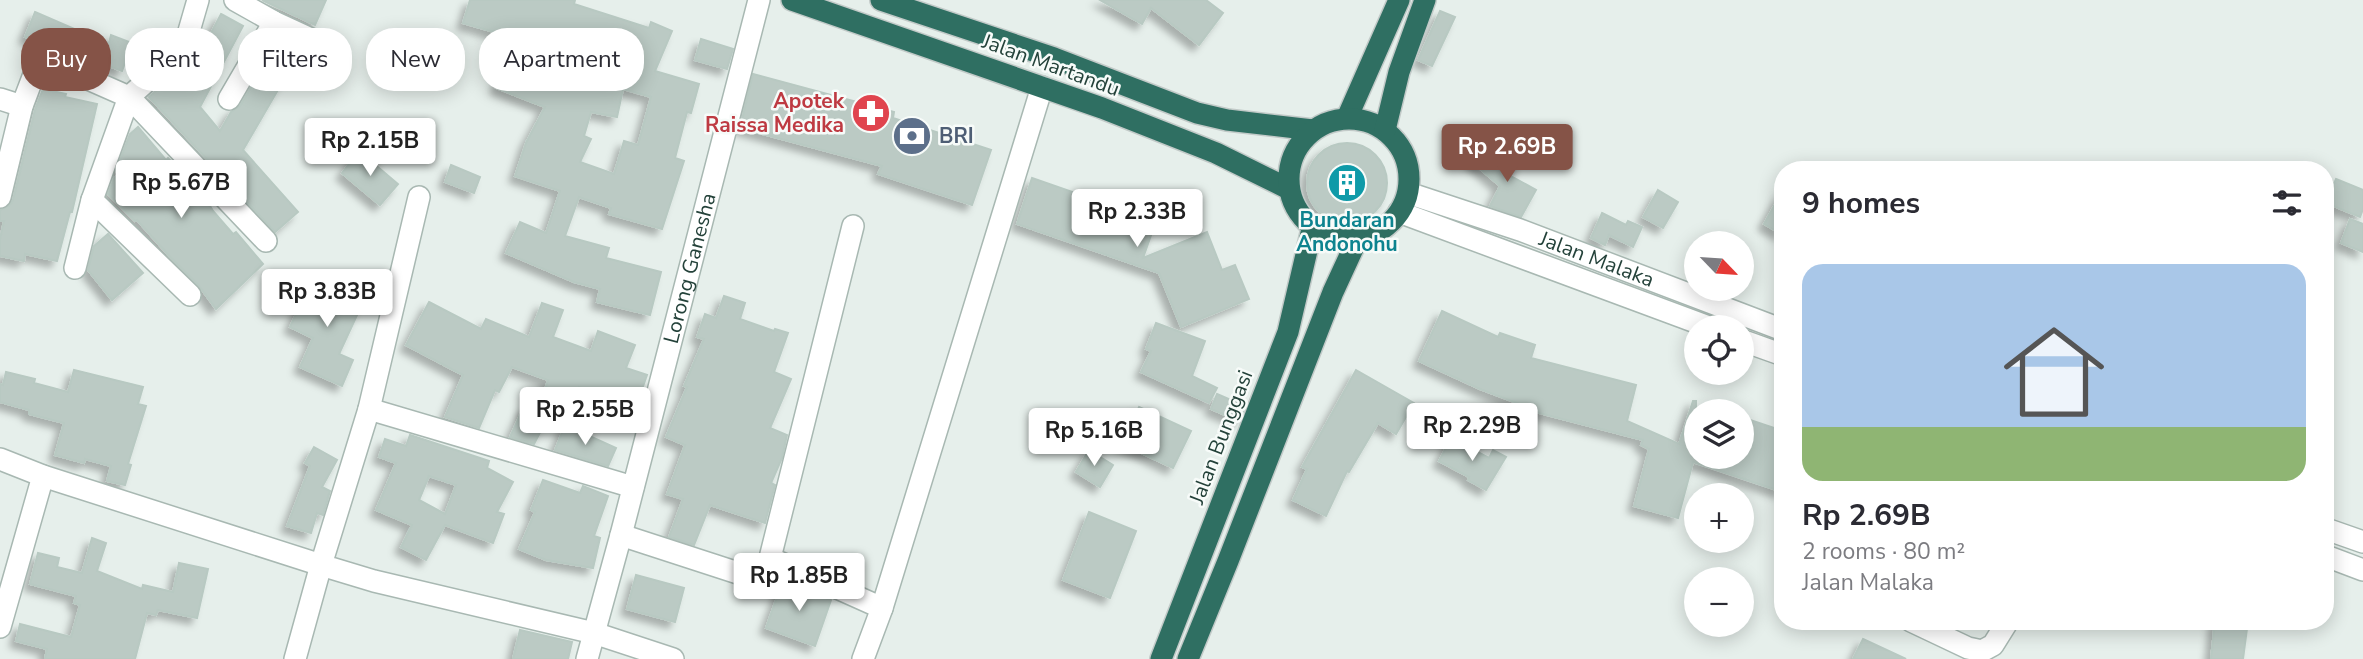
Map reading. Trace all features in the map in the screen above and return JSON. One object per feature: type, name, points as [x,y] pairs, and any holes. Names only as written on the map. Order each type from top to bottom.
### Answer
[{"type":"highway","name":"Jalan Martandu","points":[[792,0],[1042,87],[1216,153],[1289,189]]},
{"type":"highway","name":"Jalan Martandu","points":[[880,0],[1054,58],[1197,113],[1227,120],[1313,130]]},
{"type":"highway","points":[[1347,118],[1399,0]]},
{"type":"highway","points":[[1385,130],[1399,72],[1425,0]]},
{"type":"highway","points":[[1347,118],[1360,119],[1385,130],[1397,143],[1406,158],[1408,192],[1399,212],[1381,231],[1357,240],[1334,239],[1312,229],[1301,218],[1289,189],[1289,167],[1298,146],[1313,130],[1329,122],[1347,118]]},
{"type":"highway","name":"Jalan Bunggasi","points":[[1161,659],[1288,332],[1312,229]]},
{"type":"highway","points":[[1188,659],[1333,292],[1357,240]]},
{"type":"street","points":[[75,268],[92,200],[129,97],[180,51],[187,38],[198,0]]},
{"type":"street","points":[[235,0],[287,28]]},
{"type":"street","name":"Lorong Ganesha","points":[[587,659],[759,0]]},
{"type":"street","points":[[229,99],[274,22]]},
{"type":"street","points":[[0,197],[22,106],[33,77],[43,65],[53,65],[129,97],[266,241]]},
{"type":"street","points":[[863,659],[882,608],[1042,87]]},
{"type":"street","points":[[0,99],[22,106]]},
{"type":"street","name":"Jalan Malaka","points":[[1408,192],[1520,230],[1774,327]]},
{"type":"street","points":[[295,659],[369,409],[419,197]]},
{"type":"street","points":[[92,200],[190,295]]},
{"type":"street","name":"Jalan Malaka","points":[[1399,212],[1684,318]]},
{"type":"street","points":[[621,535],[741,574],[758,575],[764,570],[770,558],[853,226]]},
{"type":"street","points":[[1754,345],[1774,352]]},
{"type":"street","points":[[369,409],[633,487]]},
{"type":"street","points":[[0,459],[43,476],[321,565],[386,584],[594,633],[673,659]]},
{"type":"street","points":[[0,627],[43,476]]},
{"type":"street","points":[[2334,532],[2363,542]]},
{"type":"street","points":[[770,558],[882,608]]},
{"type":"street","points":[[2334,559],[2363,570]]},
{"type":"street","points":[[1930,630],[1982,652],[1993,645],[2002,630]]},
{"type":"building","points":[[262,0],[326,0],[315,25]]},
{"type":"building","points":[[470,0],[575,0],[574,4],[649,28],[651,22],[672,31],[655,71],[699,84],[691,113],[687,112],[675,158],[684,161],[662,229],[609,214],[611,208],[579,197],[565,236],[609,248],[606,258],[661,272],[650,315],[597,302],[600,289],[574,282],[506,253],[520,222],[546,233],[560,191],[515,176],[526,143],[545,107],[504,91],[623,91],[617,117],[591,112],[584,136],[591,139],[580,162],[614,174],[624,141],[638,145],[651,97],[630,91],[644,91],[644,28],[480,28],[463,23]]},
{"type":"building","points":[[1100,0],[1206,0],[1223,13],[1199,45],[1151,8],[1142,24]]},
{"type":"building","points":[[1440,11],[1455,17],[1432,66],[1418,60]]},
{"type":"building","points":[[35,12],[72,28],[29,28]]},
{"type":"building","points":[[221,14],[243,26],[238,28],[238,35],[224,62],[224,28],[214,28]]},
{"type":"building","points":[[111,35],[125,40],[125,63],[122,71],[111,67]]},
{"type":"building","points":[[701,39],[733,49],[727,69],[695,60]]},
{"type":"building","points":[[753,74],[894,112],[893,118],[991,150],[972,205],[878,174],[882,166],[740,128]]},
{"type":"building","points":[[42,91],[66,94],[65,97],[97,104],[72,212],[57,261],[25,254],[24,261],[0,256],[4,221],[0,221],[0,210],[9,206],[13,200]]},
{"type":"building","points":[[156,91],[208,91],[200,107],[220,131],[231,112],[240,106],[249,91],[277,91],[243,150],[298,212],[275,232],[149,97]]},
{"type":"building","points":[[138,127],[166,160],[168,158],[208,199],[213,211],[233,234],[236,232],[263,264],[216,309],[199,286],[137,220],[108,194],[114,178],[119,174],[116,171],[130,134]]},
{"type":"building","name":"Bundaran Andonohu","points":[[1339,143],[1355,143],[1376,154],[1387,175],[1387,191],[1376,212],[1355,223],[1339,223],[1325,217],[1313,205],[1307,191],[1307,175],[1313,161],[1325,149]]},
{"type":"building","points":[[1506,149],[1521,161],[1509,175],[1536,190],[1521,217],[1490,206],[1500,186],[1471,161],[1475,155],[1493,165]]},
{"type":"building","points":[[359,151],[398,184],[380,205],[342,173]]},
{"type":"building","points":[[451,165],[480,177],[474,193],[445,182]]},
{"type":"building","points":[[1032,178],[1156,221],[1143,258],[1207,232],[1222,270],[1235,265],[1249,299],[1181,327],[1159,273],[1017,224]]},
{"type":"building","points":[[2336,179],[2363,190],[2360,217],[2334,206]]},
{"type":"building","points":[[1658,190],[1678,202],[1663,228],[1643,217]]},
{"type":"building","points":[[1774,206],[1774,230],[1764,224]]},
{"type":"building","points":[[1602,213],[1626,225],[1628,221],[1642,227],[1633,247],[1609,235],[1605,245],[1591,238]]},
{"type":"building","points":[[2350,219],[2363,224],[2363,252],[2341,243]]},
{"type":"building","points":[[108,234],[143,273],[112,300],[88,270],[94,246]]},
{"type":"building","points":[[313,277],[364,300],[339,354],[353,360],[342,386],[300,367],[313,338],[290,327]]},
{"type":"building","points":[[724,296],[745,303],[740,319],[788,333],[774,372],[791,379],[770,428],[787,435],[782,458],[771,483],[775,485],[765,523],[710,505],[694,545],[669,537],[683,499],[667,494],[685,445],[666,437],[704,339],[697,337],[705,314],[716,318]]},
{"type":"building","points":[[429,302],[481,329],[486,319],[529,337],[542,303],[563,310],[553,337],[591,351],[598,331],[635,345],[626,368],[647,375],[634,412],[613,405],[615,400],[579,387],[572,407],[557,400],[534,444],[510,437],[524,406],[538,412],[548,380],[512,367],[499,392],[495,390],[479,428],[445,417],[463,375],[406,345]]},
{"type":"building","points":[[1442,311],[1498,337],[1500,333],[1535,345],[1531,358],[1636,385],[1627,421],[1679,444],[1684,429],[1684,469],[1691,469],[1687,483],[1684,483],[1684,496],[1678,518],[1634,506],[1649,449],[1641,445],[1643,440],[1524,409],[1525,406],[1419,361]]},
{"type":"building","points":[[1156,323],[1205,341],[1192,376],[1217,388],[1209,403],[1141,372],[1151,351],[1146,349]]},
{"type":"building","points":[[74,370],[143,387],[138,404],[146,406],[128,464],[131,465],[125,485],[107,481],[111,466],[85,459],[84,463],[55,455],[64,423],[29,414],[29,410],[0,402],[0,384],[3,385],[6,372],[35,379],[34,383],[68,392]]},
{"type":"building","points":[[1356,370],[1414,403],[1396,434],[1378,423],[1349,472],[1347,471],[1326,516],[1293,500],[1307,469],[1302,467]]},
{"type":"building","points":[[1217,394],[1245,406],[1239,421],[1211,409]]},
{"type":"building","points":[[1139,407],[1191,431],[1173,468],[1122,444]]},
{"type":"building","points":[[1754,421],[1774,428],[1774,489],[1714,469],[1754,469]]},
{"type":"building","points":[[565,425],[616,448],[608,466],[555,450]]},
{"type":"building","points":[[410,435],[489,461],[487,468],[513,482],[497,512],[504,514],[493,543],[445,525],[426,560],[401,547],[412,525],[376,510],[396,463],[379,457],[385,439],[406,446]],"holes":[[[429,476],[456,485],[445,514],[419,500]]]},
{"type":"building","points":[[1451,438],[1489,458],[1493,450],[1506,457],[1486,490],[1468,480],[1469,477],[1439,461]]},
{"type":"building","points":[[314,447],[337,460],[322,487],[330,491],[323,515],[317,513],[311,533],[287,526],[310,466],[305,463]]},
{"type":"building","points":[[1089,450],[1113,465],[1100,487],[1076,472]]},
{"type":"building","points":[[543,480],[580,493],[583,486],[608,496],[594,536],[600,538],[593,568],[546,560],[519,549],[535,512],[531,510]]},
{"type":"building","points":[[1089,512],[1136,531],[1110,598],[1063,580]]},
{"type":"building","points":[[92,538],[106,543],[97,571],[142,589],[143,585],[173,592],[179,563],[208,569],[197,618],[158,610],[156,615],[147,613],[135,659],[45,659],[47,649],[16,641],[20,624],[71,637],[80,605],[74,603],[76,596],[30,584],[38,553],[59,558],[57,567],[82,573]]},
{"type":"building","points":[[636,575],[684,588],[675,622],[627,609]]},
{"type":"building","points":[[783,580],[831,600],[815,646],[766,628]]},
{"type":"building","points":[[520,630],[572,642],[568,659],[513,659]]},
{"type":"building","points":[[2214,630],[2247,630],[2243,659],[2211,659]]},
{"type":"building","points":[[1863,639],[1906,659],[1853,659]]},
{"type":"place","name":"Apotek Raissa Medika","points":[[871,113]]},
{"type":"place","name":"BRI","points":[[912,136]]},
{"type":"place","name":"Bundaran Andonohu","points":[[1347,183]]}]
